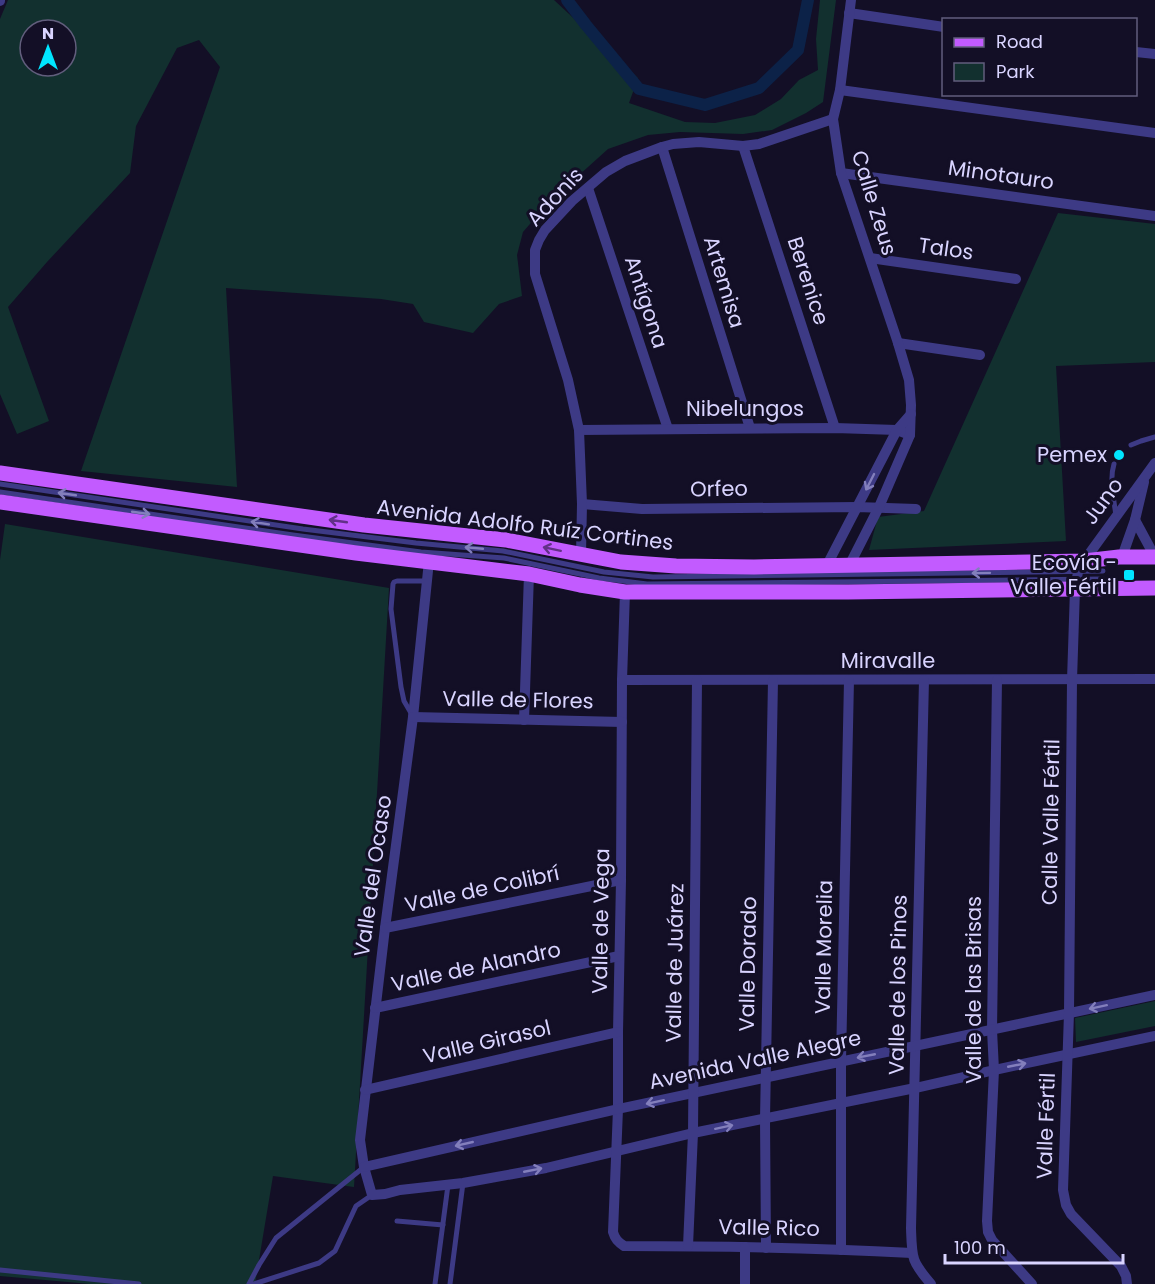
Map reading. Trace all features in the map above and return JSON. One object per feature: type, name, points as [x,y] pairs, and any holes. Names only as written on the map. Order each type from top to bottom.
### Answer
[{"type":"main road","name":"Avenida Adolfo Ruíz Cortines","points":[[0,473],[364,525],[506,540],[621,562],[676,566],[754,567],[850,564],[1079,575],[1155,588]]},
{"type":"main road","name":"Avenida Adolfo Ruíz Cortines","points":[[0,502],[356,553],[529,574],[625,592],[848,592],[1079,575],[1122,557],[1155,557]]},
{"type":"street","name":"Calle Zeus","points":[[850,564],[879,507],[910,435],[911,414],[909,380],[841,173],[833,119],[840,90],[851,0]]},
{"type":"street","points":[[849,12],[942,27]]},
{"type":"street","points":[[1137,51],[1155,54]]},
{"type":"street","points":[[840,90],[1155,133]]},
{"type":"street","name":"Adonis","points":[[581,555],[582,504],[579,430],[568,380],[536,274],[536,250],[539,240],[545,230],[567,207],[606,172],[625,161],[673,144],[699,142],[743,146],[769,141],[833,119]]},
{"type":"street","name":"Berenice","points":[[743,146],[835,428]]},
{"type":"street","name":"Artemisa","points":[[662,147],[750,428]]},
{"type":"street","name":"Minotauro","points":[[841,173],[1155,216]]},
{"type":"street","name":"Antígona","points":[[588,188],[668,429]]},
{"type":"street","name":"Talos","points":[[870,258],[1016,279]]},
{"type":"street","points":[[898,343],[980,355]]},
{"type":"street","points":[[827,565],[897,430],[911,414]]},
{"type":"street","name":"Nibelungos","points":[[579,430],[835,428],[897,430],[910,435]]},
{"type":"street","name":"Juno","points":[[1079,575],[1116,516],[1155,463]]},
{"type":"street","points":[[1122,557],[1135,520],[1145,476]]},
{"type":"street","name":"Orfeo","points":[[582,504],[642,509],[857,507],[916,509]]},
{"type":"street","points":[[1135,520],[1155,557]]},
{"type":"street","name":"Valle del Ocaso","points":[[372,1195],[364,1167],[360,1140],[413,717],[429,561]]},
{"type":"street","points":[[524,720],[529,574]]},
{"type":"street","name":"Calle Valle Fértil","points":[[1068,1055],[1072,680],[1079,575]]},
{"type":"street","name":"Valle de Vega","points":[[624,1246],[618,1243],[613,1232],[618,1109],[622,680],[625,592]]},
{"type":"street","name":"Miravalle","points":[[622,680],[1155,679]]},
{"type":"street","name":"Valle de Juárez","points":[[688,1246],[693,1133],[697,680]]},
{"type":"street","name":"Valle Dorado","points":[[766,1248],[765,1119],[773,680]]},
{"type":"street","name":"Valle Morelia","points":[[841,1250],[849,680]]},
{"type":"street","name":"Valle de los Pinos","points":[[924,680],[911,1228],[914,1261],[930,1284]]},
{"type":"street","name":"Valle de las Brisas","points":[[997,680],[993,1070],[987,1221],[988,1232],[992,1240],[1032,1284]]},
{"type":"street","name":"Valle de Flores","points":[[413,717],[622,722]]},
{"type":"street","name":"Valle de Colibrí","points":[[385,928],[621,880]]},
{"type":"street","name":"Valle de Alandro","points":[[375,1008],[620,956]]},
{"type":"street","name":"Avenida Valle Alegre","points":[[364,1167],[618,1109],[1155,995]]},
{"type":"street","name":"Valle Girasol","points":[[365,1090],[618,1032]]},
{"type":"street","points":[[372,1195],[463,1183],[546,1167],[693,1133],[1155,1036]]},
{"type":"street","name":"Valle Fértil","points":[[1068,1055],[1064,1199],[1071,1214],[1121,1266],[1128,1284]]},
{"type":"street","name":"Valle Rico","points":[[624,1246],[745,1247],[912,1253]]},
{"type":"street","points":[[745,1247],[745,1284]]},
{"type":"lane","points":[[1131,445],[1155,437]]},
{"type":"lane","points":[[1114,464],[1112,487],[1116,516]]},
{"type":"lane","points":[[0,484],[303,529],[503,551],[604,572],[653,577],[1079,575],[1103,579]]},
{"type":"lane","points":[[0,492],[421,552],[504,558],[599,578],[647,584],[1079,575],[1103,571]]},
{"type":"lane","points":[[413,717],[404,701],[401,687],[391,609],[393,584],[397,581],[427,581]]},
{"type":"lane","points":[[249,1284],[276,1238],[364,1167]]},
{"type":"lane","points":[[450,1284],[463,1183]]},
{"type":"lane","points":[[435,1284],[448,1185]]},
{"type":"lane","points":[[254,1284],[319,1263],[334,1251],[356,1206],[372,1195]]},
{"type":"lane","points":[[397,1221],[443,1225]]},
{"type":"lane","points":[[0,1270],[139,1284]]},
{"type":"green space","points":[[8,0],[554,0],[638,78],[629,103],[685,122],[715,123],[755,115],[781,99],[799,80],[818,70],[816,39],[820,0],[836,0],[823,102],[772,130],[743,134],[680,132],[648,135],[608,149],[548,203],[523,232],[517,255],[522,296],[499,304],[473,333],[424,322],[413,304],[381,299],[226,288],[237,487],[81,471],[220,67],[199,40],[177,48],[136,126],[130,173],[8,307],[49,421],[17,434],[0,394],[0,19]]},
{"type":"green space","points":[[1058,213],[1155,224],[1155,362],[1056,366],[1066,541],[869,550],[878,517],[924,511]]},
{"type":"green space","points":[[5,524],[389,588],[354,1187],[273,1176],[255,1284],[90,1284],[0,1276],[0,560]]},
{"type":"green space","points":[[1155,1001],[1155,1026],[1076,1042],[1075,1018]]},
{"type":"waterway","points":[[567,0],[639,89],[705,105],[759,88],[798,50],[808,0]]},
{"type":"place","name":"Pemex","points":[[1119,455]]},
{"type":"place","name":"Ecovía - Valle Fértil","points":[[1129,575]]}]
